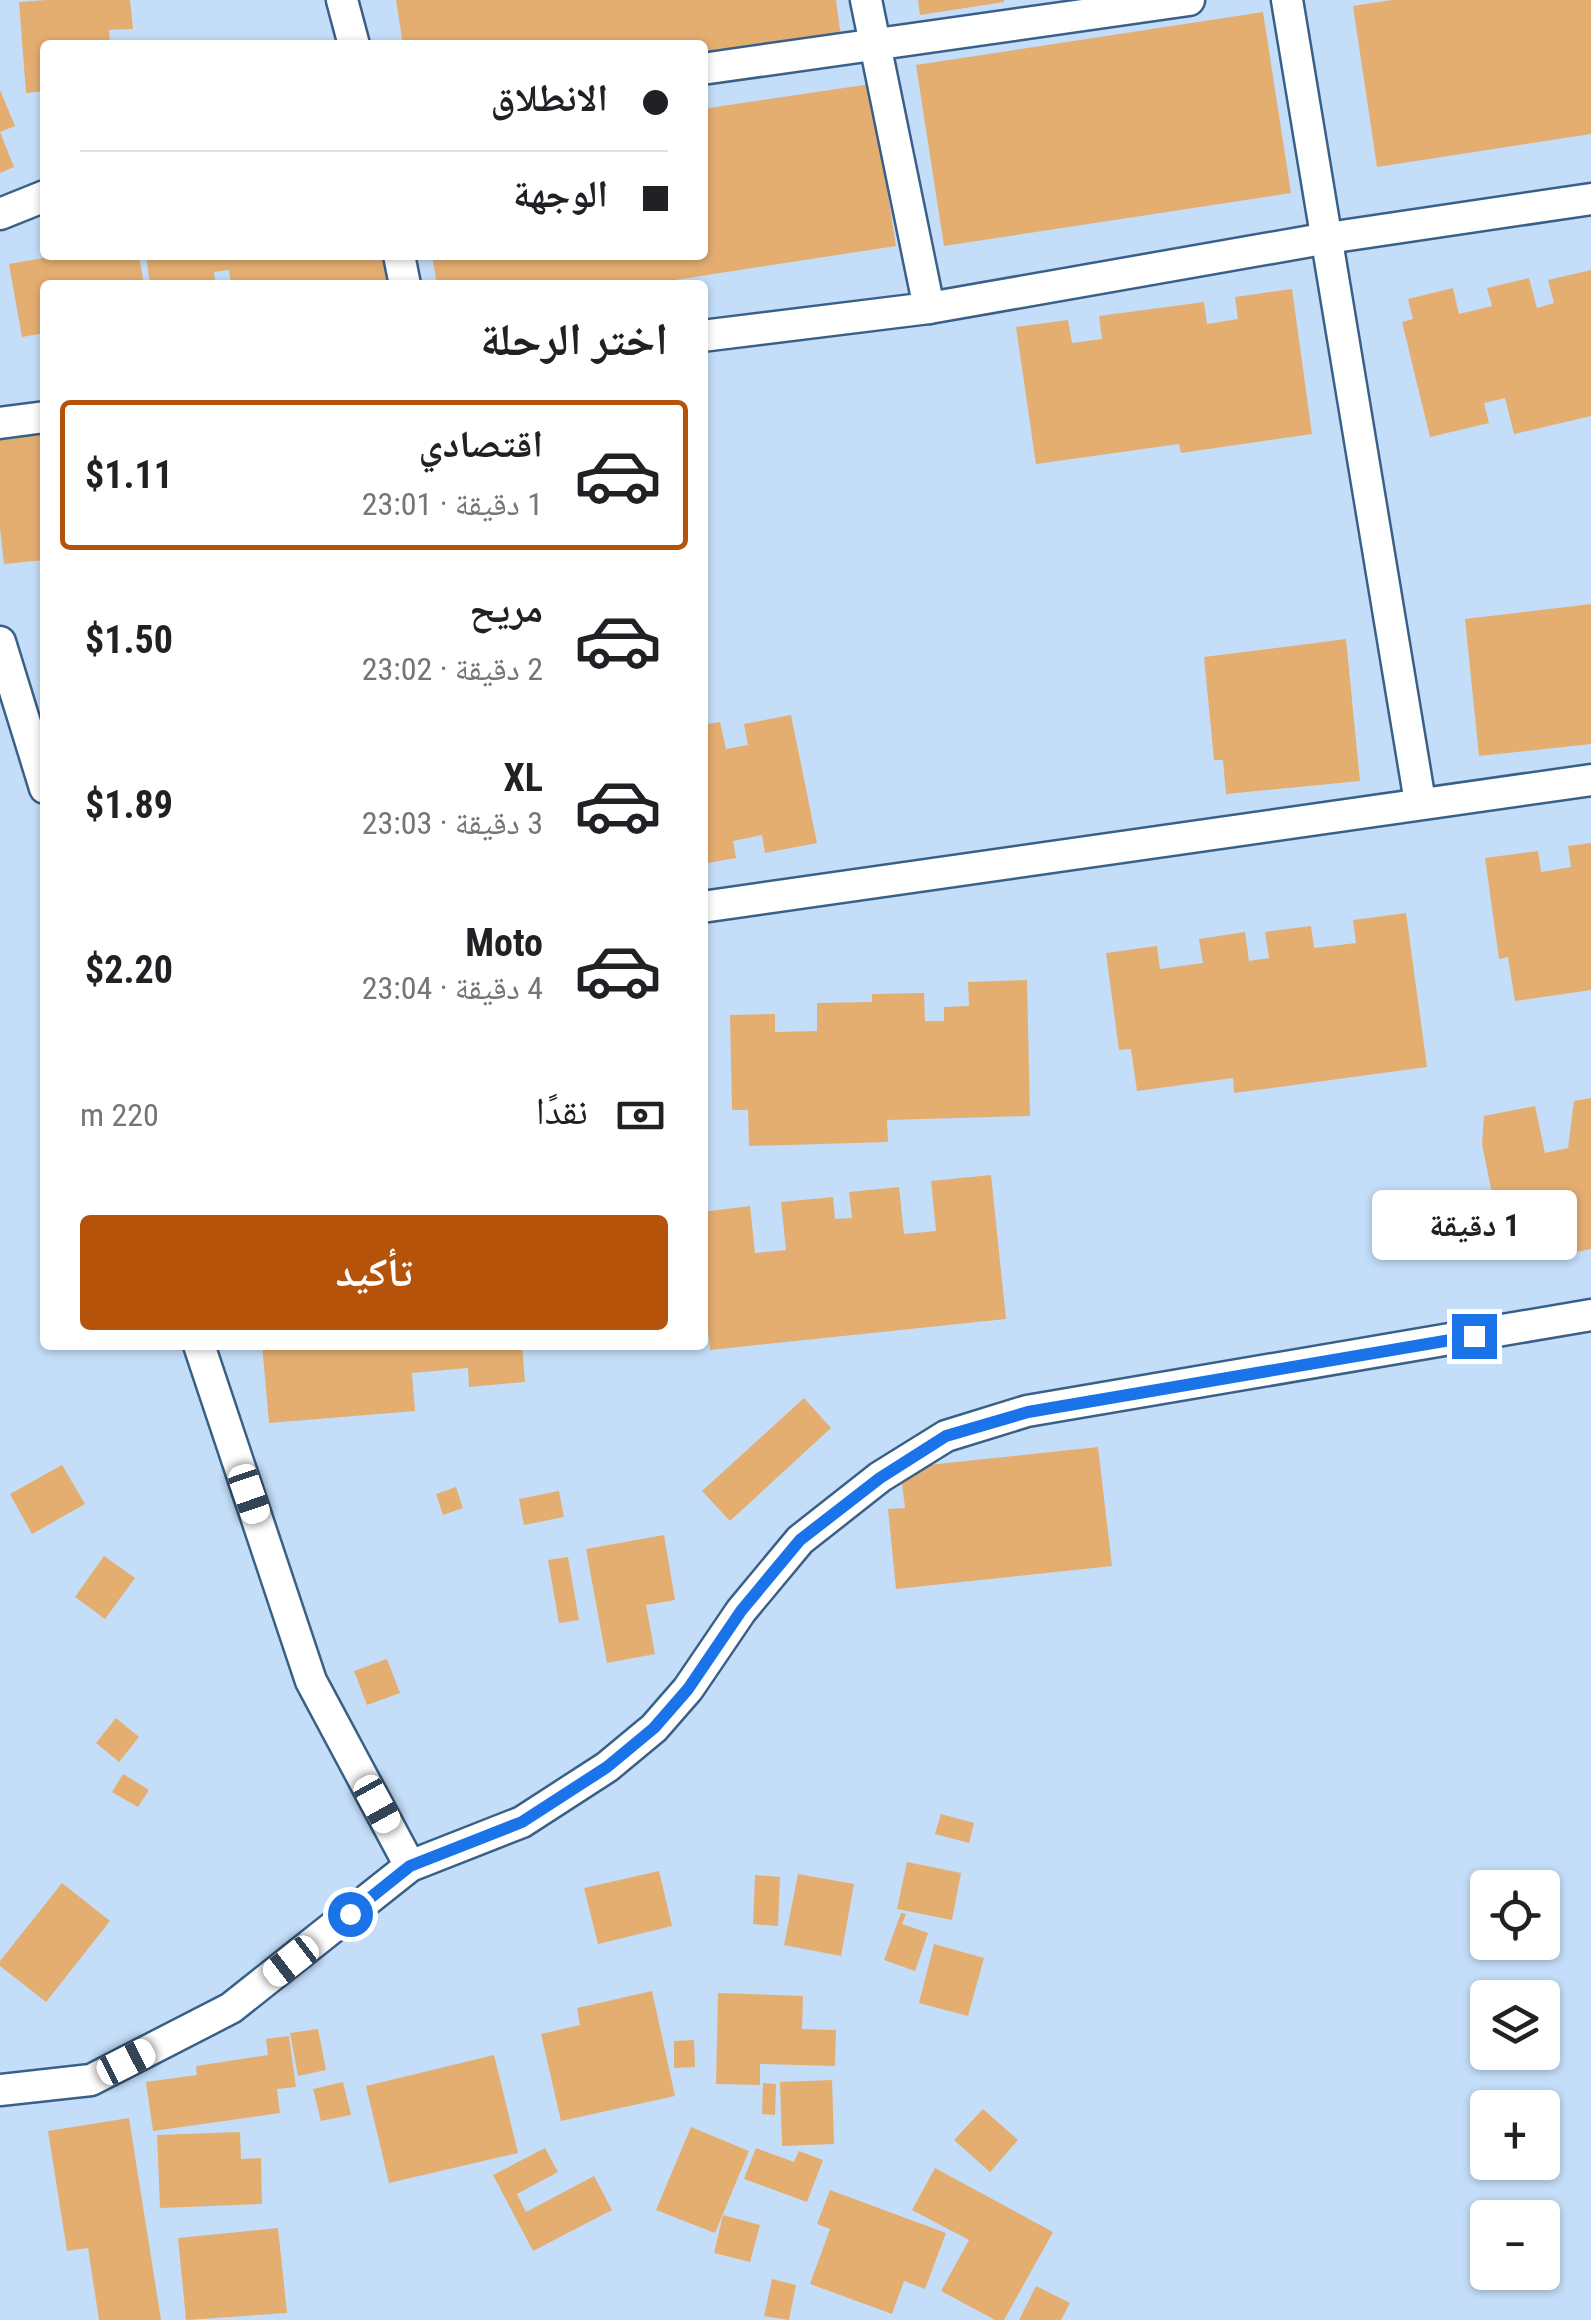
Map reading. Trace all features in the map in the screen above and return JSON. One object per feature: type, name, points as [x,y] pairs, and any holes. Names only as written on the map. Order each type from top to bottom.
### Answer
[{"type":"street","points":[[342,0],[353,40]]},
{"type":"street","points":[[866,0],[929,308]]},
{"type":"street","points":[[708,68],[1188,0]]},
{"type":"street","points":[[1287,0],[1420,802]]},
{"type":"street","points":[[0,214],[40,198]]},
{"type":"street","points":[[708,335],[929,308],[1328,238],[1591,199]]},
{"type":"street","points":[[0,423],[40,418]]},
{"type":"street","points":[[0,642],[40,772]]},
{"type":"street","points":[[708,906],[1591,780]]},
{"type":"street","points":[[0,2090],[91,2080],[231,2008],[410,1866],[522,1822],[607,1767],[654,1728],[688,1689],[741,1611],[800,1540],[880,1478],[946,1436],[1028,1412],[1591,1315]]},
{"type":"street","points":[[201,1350],[311,1681],[410,1866]]},
{"type":"building","points":[[130,0],[133,29],[109,30],[110,40],[40,40],[40,92],[26,93],[19,2]]},
{"type":"building","points":[[396,0],[836,0],[841,37],[708,57],[708,40],[402,40]]},
{"type":"building","points":[[918,0],[1004,0],[1004,2],[920,15]]},
{"type":"building","points":[[1392,0],[1591,0],[1591,134],[1377,167],[1353,6]]},
{"type":"building","points":[[1263,12],[1291,193],[944,246],[916,65]]},
{"type":"building","points":[[871,84],[896,246],[675,280],[436,280],[433,260],[708,260],[708,108]]},
{"type":"building","points":[[0,90],[15,126],[0,132]]},
{"type":"building","points":[[0,132],[14,167],[0,173]]},
{"type":"building","points":[[40,259],[140,260],[143,280],[40,280],[40,334],[22,337],[9,264]]},
{"type":"building","points":[[147,260],[386,260],[389,280],[230,280],[229,270],[214,272],[215,280],[149,280]]},
{"type":"building","points":[[1591,270],[1591,416],[1514,434],[1505,398],[1484,403],[1489,423],[1430,437],[1402,322],[1413,319],[1408,299],[1453,288],[1459,314],[1492,306],[1487,288],[1529,278],[1537,308],[1554,303],[1548,280]]},
{"type":"building","points":[[1292,289],[1312,434],[1181,453],[1179,444],[1036,464],[1016,327],[1068,320],[1072,343],[1102,339],[1099,316],[1204,302],[1207,324],[1238,319],[1235,297]]},
{"type":"building","points":[[40,430],[40,560],[4,564],[0,434]]},
{"type":"building","points":[[1591,604],[1591,744],[1479,756],[1465,619]]},
{"type":"building","points":[[1346,639],[1360,781],[1226,794],[1223,760],[1214,760],[1204,657]]},
{"type":"building","points":[[791,715],[817,843],[765,853],[762,835],[733,841],[736,858],[708,863],[708,724],[720,722],[726,749],[748,745],[744,724]]},
{"type":"building","points":[[1591,843],[1591,990],[1515,1001],[1508,957],[1499,959],[1485,858],[1538,851],[1541,872],[1571,867],[1568,846]]},
{"type":"building","points":[[1406,913],[1427,1067],[1234,1093],[1233,1078],[1137,1091],[1131,1049],[1119,1050],[1106,953],[1157,946],[1160,969],[1203,963],[1199,939],[1245,932],[1249,961],[1269,958],[1265,932],[1311,926],[1314,948],[1356,943],[1353,920]]},
{"type":"building","points":[[1027,980],[1030,1116],[887,1120],[888,1142],[749,1146],[748,1110],[732,1110],[730,1015],[775,1014],[775,1032],[817,1031],[817,1003],[872,1002],[872,994],[924,993],[925,1021],[944,1021],[944,1007],[969,1006],[968,982]]},
{"type":"building","points":[[1591,1098],[1591,1249],[1540,1259],[1504,1253],[1482,1144],[1484,1116],[1535,1106],[1545,1153],[1568,1148],[1574,1101]]},
{"type":"building","points":[[991,1175],[1006,1319],[710,1350],[708,1211],[750,1206],[755,1253],[786,1250],[781,1202],[833,1197],[835,1219],[852,1218],[849,1192],[899,1187],[904,1234],[936,1231],[931,1181]]},
{"type":"building","points":[[262,1350],[522,1350],[525,1382],[469,1387],[468,1368],[412,1373],[415,1411],[269,1423]]},
{"type":"building","points":[[804,1398],[831,1428],[730,1521],[702,1491]]},
{"type":"building","points":[[1098,1447],[1112,1566],[896,1589],[888,1509],[905,1508],[900,1468]]},
{"type":"building","points":[[62,1465],[85,1504],[32,1534],[10,1494]]},
{"type":"building","points":[[456,1487],[463,1508],[443,1515],[436,1494]]},
{"type":"building","points":[[559,1491],[564,1517],[524,1525],[519,1499]]},
{"type":"building","points":[[664,1535],[675,1600],[646,1605],[655,1654],[607,1663],[586,1549]]},
{"type":"building","points":[[104,1556],[135,1578],[105,1619],[75,1597]]},
{"type":"building","points":[[568,1557],[579,1620],[559,1623],[548,1560]]},
{"type":"building","points":[[387,1659],[400,1693],[367,1705],[354,1671]]},
{"type":"building","points":[[116,1718],[139,1737],[119,1762],[96,1743]]},
{"type":"building","points":[[123,1774],[149,1790],[138,1807],[112,1792]]},
{"type":"building","points":[[941,1814],[974,1823],[969,1843],[935,1834]]},
{"type":"building","points":[[907,1862],[961,1873],[952,1920],[897,1909]]},
{"type":"building","points":[[659,1871],[672,1926],[598,1944],[584,1888]]},
{"type":"building","points":[[798,1874],[854,1884],[841,1956],[784,1945]]},
{"type":"building","points":[[755,1875],[780,1877],[778,1926],[753,1924]]},
{"type":"building","points":[[62,1883],[110,1921],[46,2002],[0,1966],[0,1961]]},
{"type":"building","points":[[901,1913],[906,1914],[902,1924],[928,1933],[915,1971],[884,1960]]},
{"type":"building","points":[[934,1944],[984,1958],[968,2016],[919,2003]]},
{"type":"building","points":[[652,1991],[675,2096],[561,2121],[541,2034],[580,2025],[577,2008]]},
{"type":"building","points":[[718,1993],[803,1996],[802,2029],[836,2030],[835,2066],[760,2064],[760,2085],[716,2084]]},
{"type":"building","points":[[318,2029],[326,2070],[298,2076],[290,2033]]},
{"type":"building","points":[[289,2036],[296,2087],[277,2089],[280,2113],[153,2131],[146,2082],[197,2075],[196,2066],[268,2055],[266,2039]]},
{"type":"building","points":[[694,2040],[695,2067],[674,2068],[674,2041]]},
{"type":"building","points":[[494,2055],[518,2153],[389,2183],[366,2086]]},
{"type":"building","points":[[832,2080],[834,2144],[782,2146],[780,2082]]},
{"type":"building","points":[[343,2082],[351,2115],[321,2121],[313,2089]]},
{"type":"building","points":[[763,2083],[776,2084],[775,2115],[762,2114]]},
{"type":"building","points":[[983,2109],[1018,2140],[990,2172],[954,2140]]},
{"type":"building","points":[[129,2118],[161,2320],[99,2320],[88,2248],[67,2251],[48,2131]]},
{"type":"building","points":[[691,2127],[749,2151],[715,2233],[656,2210]]},
{"type":"building","points":[[240,2132],[241,2159],[261,2158],[262,2204],[160,2208],[157,2135]]},
{"type":"building","points":[[545,2148],[558,2172],[517,2194],[526,2212],[594,2176],[612,2210],[533,2251],[493,2175]]},
{"type":"building","points":[[756,2148],[794,2162],[799,2151],[823,2160],[807,2202],[744,2179]]},
{"type":"building","points":[[935,2168],[1053,2232],[1004,2320],[995,2320],[941,2291],[969,2240],[912,2210]]},
{"type":"building","points":[[830,2190],[946,2233],[925,2289],[904,2281],[892,2314],[810,2284],[830,2229],[817,2224]]},
{"type":"building","points":[[723,2215],[760,2225],[750,2262],[714,2253]]},
{"type":"building","points":[[278,2228],[287,2313],[186,2320],[178,2238]]},
{"type":"building","points":[[772,2279],[796,2285],[789,2320],[764,2316]]},
{"type":"building","points":[[1036,2286],[1070,2303],[1061,2320],[1019,2320]]},
{"type":"route","points":[[350,1914],[410,1866],[522,1822],[607,1767],[654,1728],[688,1689],[741,1611],[800,1540],[880,1478],[946,1436],[1028,1412],[1474,1336]]}]
